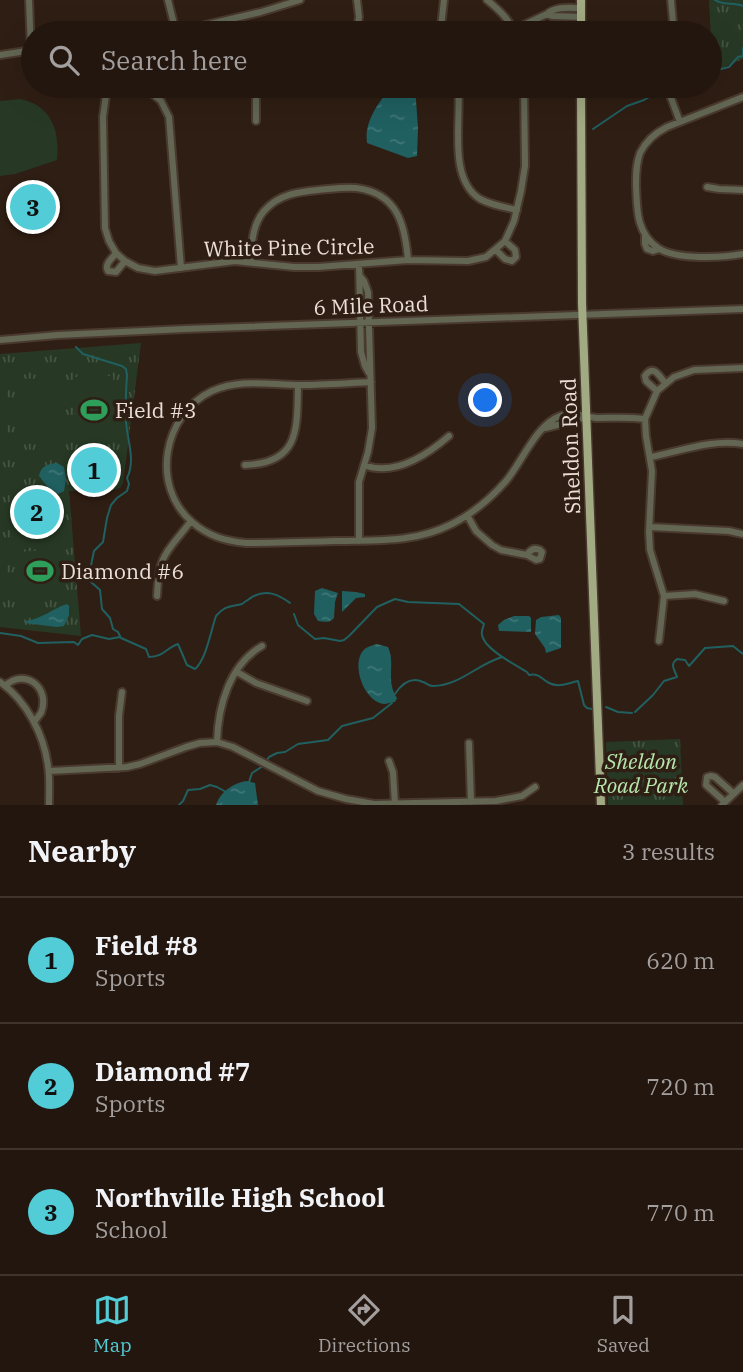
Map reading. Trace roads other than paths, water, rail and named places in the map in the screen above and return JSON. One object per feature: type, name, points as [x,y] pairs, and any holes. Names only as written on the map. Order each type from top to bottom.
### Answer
[{"type":"main road","name":"Sheldon Road","points":[[581,98],[583,315],[601,805]]},
{"type":"street","points":[[29,0],[30,21]]},
{"type":"street","points":[[169,0],[172,21]]},
{"type":"street","points":[[219,21],[300,0]]},
{"type":"street","points":[[357,0],[358,21]]},
{"type":"street","points":[[442,21],[444,0]]},
{"type":"street","points":[[488,0],[508,21]]},
{"type":"street","points":[[671,0],[673,21]]},
{"type":"street","points":[[534,21],[547,14],[552,16],[581,8]]},
{"type":"street","points":[[0,55],[21,52]]},
{"type":"street","points":[[743,97],[655,134],[639,156],[636,173],[639,221],[645,236],[659,249],[684,257],[743,254]]},
{"type":"street","name":"White Pine Circle","points":[[106,98],[103,117],[106,234],[116,253],[125,261],[138,268],[162,271],[234,261],[307,267],[408,260],[467,261],[486,257],[506,241],[523,182],[524,98]]},
{"type":"street","points":[[158,98],[169,117],[181,268]]},
{"type":"street","points":[[256,98],[256,121]]},
{"type":"street","points":[[458,98],[459,162],[467,185],[482,200],[516,210]]},
{"type":"street","points":[[671,98],[681,122]]},
{"type":"street","points":[[707,187],[743,190]]},
{"type":"street","points":[[250,262],[252,238],[257,222],[275,201],[292,193],[352,188],[380,196],[395,209],[404,227],[408,260]]},
{"type":"street","name":"White Pine Circle","points":[[496,250],[505,259],[512,261],[516,257],[515,250],[506,241]]},
{"type":"street","name":"White Pine Circle","points":[[116,253],[107,263],[108,271],[116,272],[125,261]]},
{"type":"street","points":[[359,264],[361,352],[371,382],[372,428],[359,491],[359,541]]},
{"type":"street","name":"White Pine Circle","points":[[360,276],[368,292],[371,364],[369,373]]},
{"type":"street","name":"6 Mile Road","points":[[0,340],[96,333],[743,309]]},
{"type":"street","points":[[659,641],[664,596],[650,550],[652,471],[645,419],[657,391],[674,377],[694,370],[743,368]]},
{"type":"street","points":[[657,391],[646,381],[648,372],[655,371],[665,383]]},
{"type":"street","points":[[371,382],[227,386],[203,396],[185,412],[170,440],[168,481],[174,497],[191,521],[215,537],[237,542],[414,538],[452,524],[489,498],[506,481],[544,429],[587,417],[645,419]]},
{"type":"street","points":[[245,465],[272,461],[289,446],[296,431],[298,385]]},
{"type":"street","points":[[364,465],[380,468],[405,464],[426,455],[449,436]]},
{"type":"street","points":[[651,457],[716,442],[743,444]]},
{"type":"street","points":[[467,515],[483,539],[500,550],[527,555]]},
{"type":"street","points":[[157,596],[163,558],[191,521]]},
{"type":"street","points":[[650,527],[743,534]]},
{"type":"street","points":[[664,596],[695,594],[724,601]]},
{"type":"street","points":[[217,743],[218,726],[228,687],[253,652],[262,646]]},
{"type":"street","points":[[237,672],[271,689],[307,701]]},
{"type":"street","points":[[34,722],[41,713],[43,703],[43,694],[38,686],[23,678],[2,684],[20,702],[34,722],[45,751],[49,805]]},
{"type":"street","points":[[119,768],[122,692]]},
{"type":"street","points":[[48,771],[119,768],[140,764],[192,745],[217,743],[233,747],[317,791],[374,804],[507,802],[535,787]]},
{"type":"street","points":[[469,743],[471,802]]},
{"type":"street","points":[[389,761],[393,772],[395,805]]},
{"type":"street","points":[[733,793],[715,777],[707,777],[706,785],[723,803],[743,785]]},
{"type":"water","points":[[383,98],[416,98],[417,156],[408,158],[367,143],[370,120]]},
{"type":"water","points":[[57,463],[64,467],[66,479],[64,491],[58,494],[39,476],[45,466]]},
{"type":"water","points":[[322,588],[338,593],[334,618],[325,622],[318,621],[314,614],[315,591]]},
{"type":"water","points":[[342,591],[365,594],[365,597],[356,598],[342,612]]},
{"type":"water","points":[[67,604],[69,615],[64,626],[25,623],[25,621]]},
{"type":"water","points":[[559,615],[561,648],[546,653],[535,634],[536,620]]},
{"type":"water","points":[[514,616],[529,616],[531,632],[499,631],[498,625]]},
{"type":"water","points":[[377,644],[388,647],[390,653],[392,685],[397,698],[395,702],[376,702],[361,680],[361,654],[366,648]]},
{"type":"water","points":[[246,781],[255,783],[258,805],[216,805],[228,789]]},
{"type":"waterway","points":[[715,0],[743,6]]},
{"type":"waterway","points":[[743,48],[743,54]]},
{"type":"waterway","points":[[722,69],[729,67],[738,57],[743,56]]},
{"type":"waterway","points":[[593,129],[627,106],[647,98]]},
{"type":"waterway","points":[[76,347],[83,354],[122,366],[127,375],[126,415],[131,457],[127,478],[129,484],[127,491],[111,505],[103,542],[94,551],[90,570],[91,582],[100,590],[102,609],[110,618],[113,629],[121,638],[146,649],[149,657],[158,656],[178,644],[187,665],[195,669],[205,652],[216,616],[222,610],[242,604],[262,593],[276,595],[290,603]]},
{"type":"waterway","points":[[294,614],[298,625],[315,639],[340,641],[349,636],[377,607],[395,599],[459,604],[484,624],[482,635],[494,651],[529,675],[538,676],[553,684],[564,685],[578,681],[584,705],[592,709]]},
{"type":"waterway","points":[[0,633],[21,636],[38,643],[74,642],[78,645],[82,639],[92,635],[109,639],[120,637]]},
{"type":"waterway","points":[[635,712],[664,681],[677,677],[673,665],[677,659],[685,660],[689,666],[705,648],[733,646],[743,654]]},
{"type":"waterway","points":[[395,694],[410,681],[418,680],[432,686],[442,685],[460,679],[502,657]]},
{"type":"waterway","points":[[266,762],[269,757],[298,744],[328,740],[342,726],[373,718],[392,703]]},
{"type":"waterway","points":[[606,707],[618,712],[632,713]]},
{"type":"waterway","points":[[249,782],[252,773],[263,766]]},
{"type":"waterway","points":[[179,805],[188,790],[210,785],[226,792]]},
{"type":"place","name":"Northville High School","points":[[33,207]]},
{"type":"place","name":"Field #3","points":[[94,410]]},
{"type":"place","name":"Field #8","points":[[94,470]]},
{"type":"place","name":"Diamond #7","points":[[37,512]]},
{"type":"place","name":"Diamond #6","points":[[40,571]]},
{"type":"park label","name":"Sheldon Road Park","points":[[641,773]]}]
